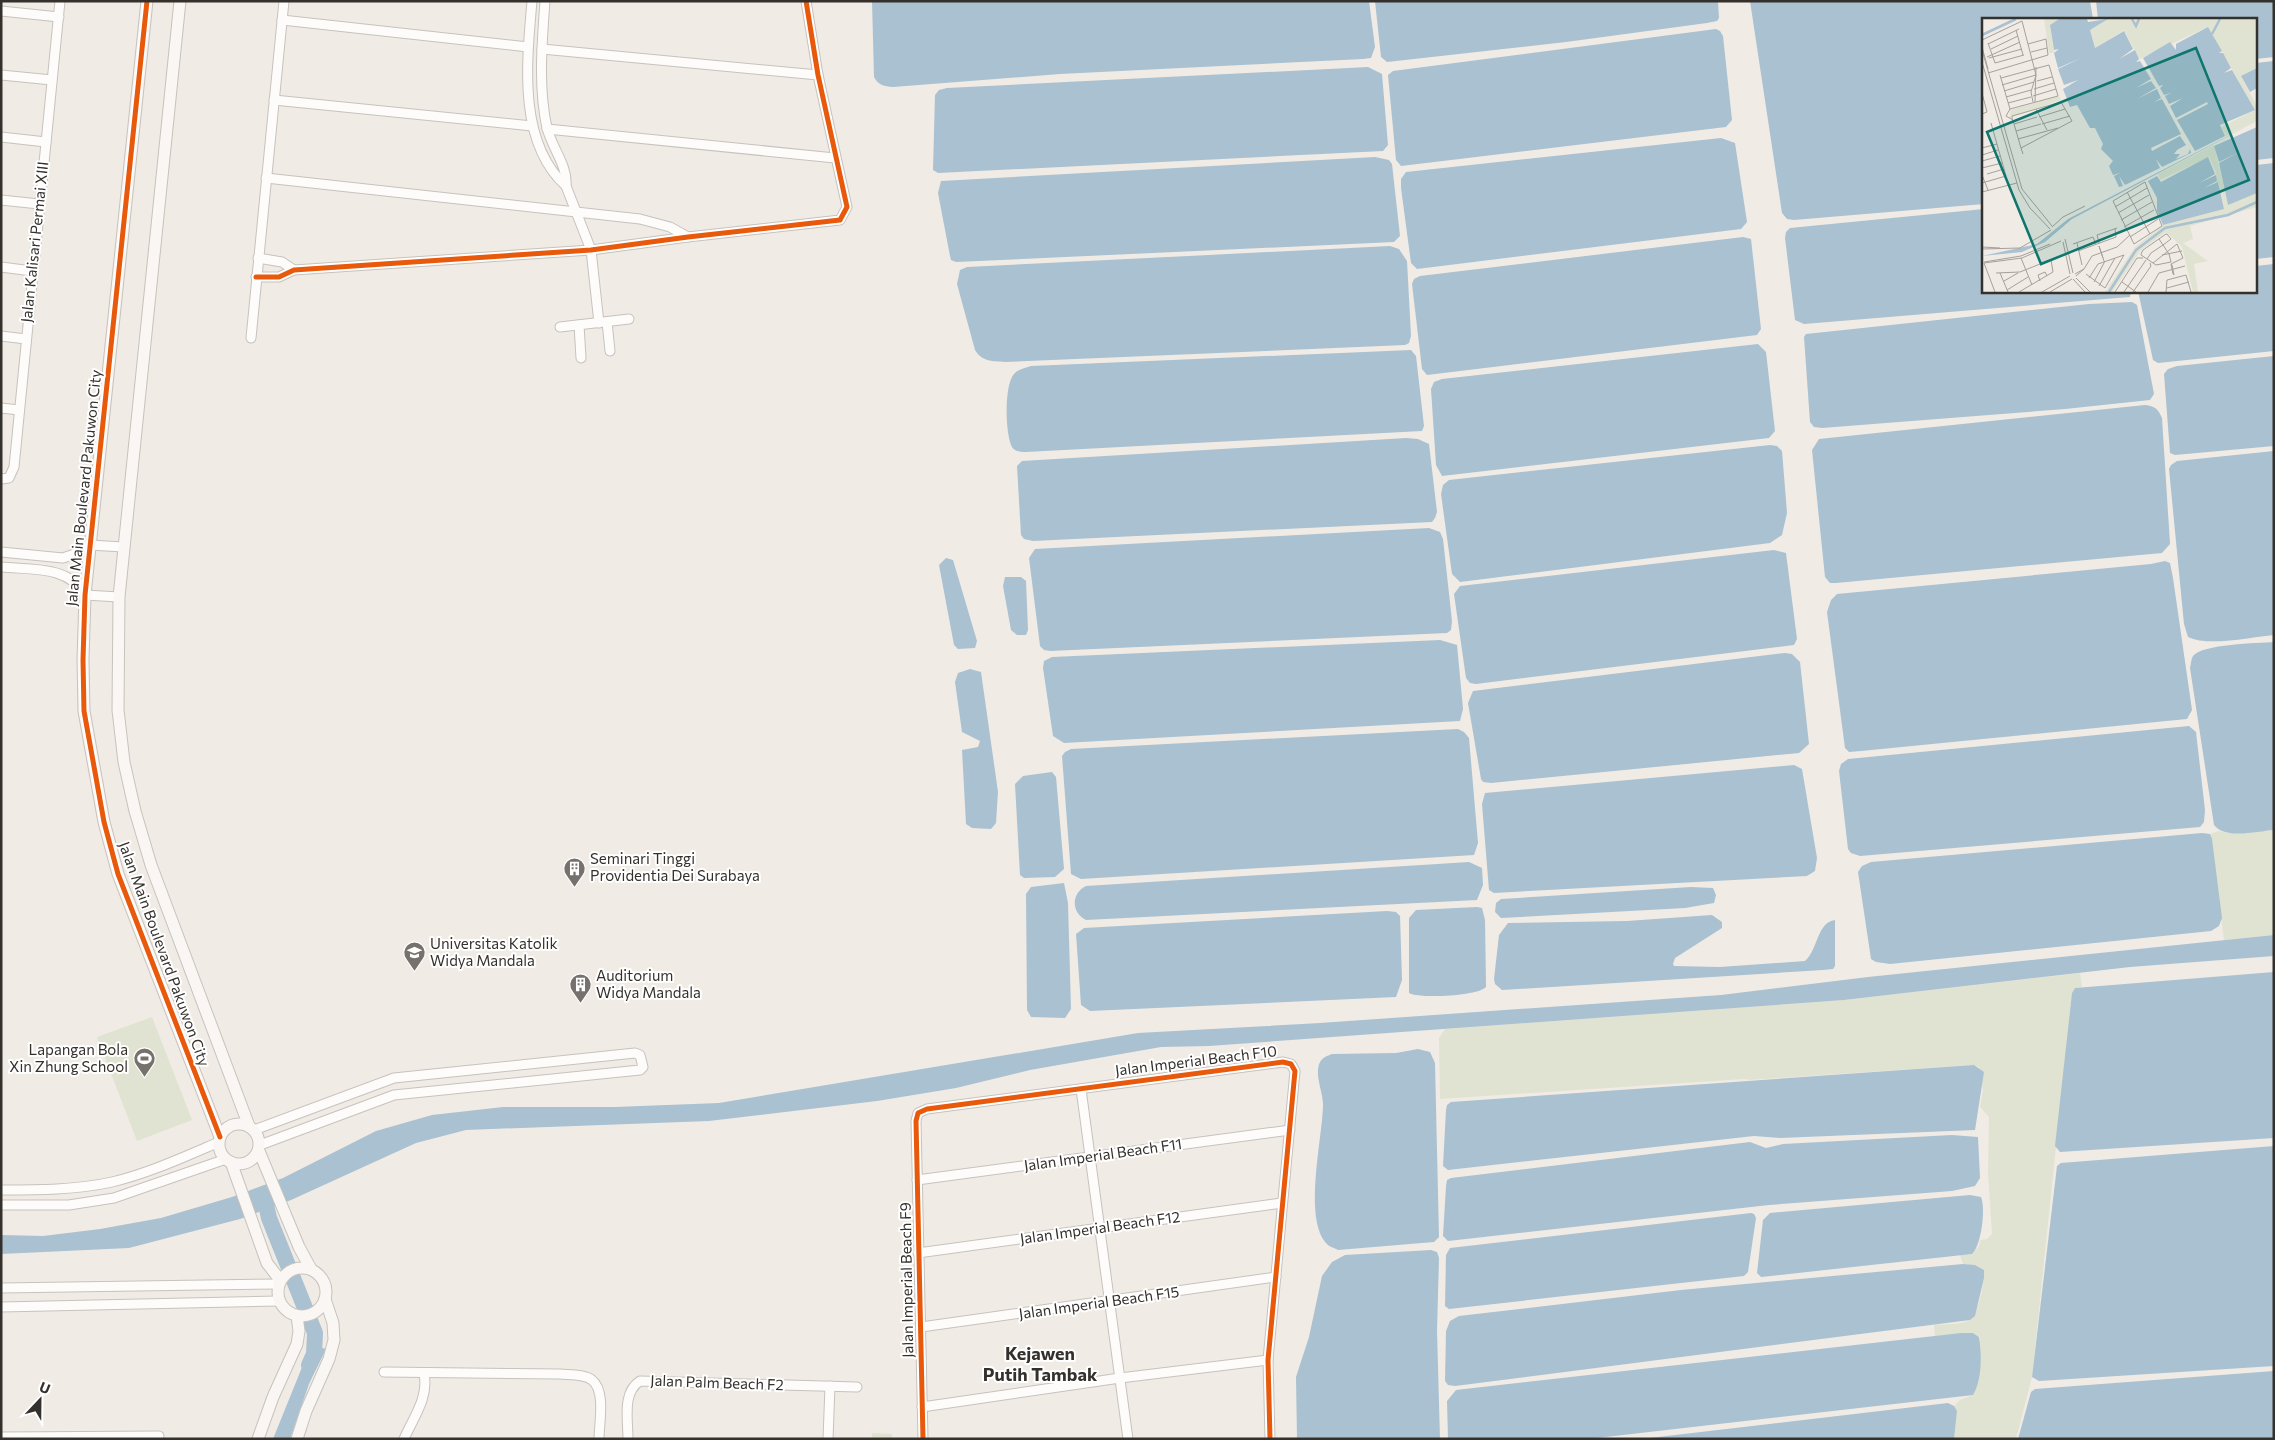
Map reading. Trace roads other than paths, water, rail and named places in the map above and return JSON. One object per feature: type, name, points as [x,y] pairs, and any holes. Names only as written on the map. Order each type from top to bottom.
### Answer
[{"type":"street","name":"Jalan Kalisari Permai XIII","points":[[3,480],[9,478],[14,466],[60,1]]},
{"type":"street","name":"Jalan Main Boulevard Pakuwon City","points":[[147,1],[85,595],[84,711],[104,822],[118,874],[220,1140]]},
{"type":"street","name":"Jalan Main Boulevard Pakuwon City","points":[[180,1],[123,547],[119,597],[118,710],[124,762],[135,811],[151,865],[252,1128]]},
{"type":"street","points":[[251,338],[284,1]]},
{"type":"street","points":[[532,1],[528,46],[528,90],[532,126],[548,164],[557,178],[566,186],[591,250],[603,322],[610,351]]},
{"type":"street","points":[[545,1],[542,92],[547,129],[567,175],[566,186]]},
{"type":"street","points":[[256,278],[279,278],[294,270],[591,250],[840,220],[847,207],[818,75],[806,1]]},
{"type":"street","points":[[1,11],[59,16]]},
{"type":"street","points":[[282,20],[528,46]]},
{"type":"street","points":[[542,49],[818,75]]},
{"type":"street","points":[[1,75],[52,80]]},
{"type":"street","points":[[274,100],[532,126]]},
{"type":"street","points":[[547,129],[835,158]]},
{"type":"street","points":[[1,137],[46,142]]},
{"type":"street","points":[[266,178],[576,210],[653,221],[677,229],[688,237]]},
{"type":"street","points":[[1,200],[39,204]]},
{"type":"street","points":[[258,258],[282,262],[294,270]]},
{"type":"street","points":[[1,267],[32,271]]},
{"type":"street","points":[[560,327],[629,319]]},
{"type":"street","points":[[579,325],[581,358]]},
{"type":"street","points":[[1,336],[26,339]]},
{"type":"street","points":[[1,408],[19,410]]},
{"type":"street","points":[[1,552],[63,558],[77,554],[90,545]]},
{"type":"street","name":"Jalan Main Boulevard Pakuwon City","points":[[90,545],[123,547]]},
{"type":"street","points":[[61,573],[63,558]]},
{"type":"street","points":[[1,567],[61,573],[76,582],[85,595]]},
{"type":"street","name":"Jalan Main Boulevard Pakuwon City","points":[[85,595],[119,597]]},
{"type":"street","points":[[1,1205],[69,1204],[114,1198],[228,1160],[247,1162],[259,1148],[394,1095],[640,1070],[643,1066],[640,1054],[394,1078],[252,1128],[239,1123],[229,1126],[220,1140],[220,1151],[228,1160],[254,1232],[279,1282],[279,1301],[283,1308],[297,1316],[314,1313],[325,1299]]},
{"type":"street","name":"Jalan Imperial Beach F10","points":[[916,1121],[918,1113],[926,1109],[1288,1063],[1294,1067],[1290,1130],[1268,1360],[1270,1439]]},
{"type":"street","points":[[463,1071],[465,1087]]},
{"type":"street","points":[[1081,1089],[1128,1439]]},
{"type":"street","name":"Jalan Imperial Beach F9","points":[[916,1121],[923,1439]]},
{"type":"street","points":[[252,1128],[288,1222],[312,1269],[324,1281],[325,1299],[332,1323],[334,1340],[329,1360],[306,1411],[297,1439]]},
{"type":"street","name":"Jalan Imperial Beach F11","points":[[917,1180],[1290,1130]]},
{"type":"street","points":[[1,1190],[67,1188],[111,1182],[162,1166],[220,1140]]},
{"type":"street","points":[[29,1190],[30,1205]]},
{"type":"street","name":"Jalan Imperial Beach F12","points":[[918,1253],[1282,1203]]},
{"type":"street","points":[[1,1288],[279,1282],[288,1271],[296,1268],[312,1269]]},
{"type":"street","name":"Jalan Imperial Beach F15","points":[[921,1327],[1110,1302],[1276,1277]]},
{"type":"street","points":[[1,1307],[279,1301]]},
{"type":"street","points":[[258,1439],[273,1397],[297,1344],[299,1331],[297,1316]]},
{"type":"street","points":[[922,1407],[1120,1378],[1268,1360]]},
{"type":"street","points":[[384,1372],[585,1376],[592,1379],[597,1386],[600,1400],[599,1439]]},
{"type":"street","points":[[404,1439],[422,1401],[426,1382],[424,1374]]},
{"type":"street","name":"Jalan Palm Beach F2","points":[[628,1439],[628,1395],[633,1385],[640,1381],[857,1387]]},
{"type":"street","points":[[828,1439],[830,1386]]},
{"type":"street","points":[[1,1437],[112,1438],[159,1436]]},
{"type":"water","points":[[872,1],[1369,1],[1375,47],[1371,58],[1363,59],[1060,74],[893,87],[882,85],[874,77]]},
{"type":"water","points":[[1375,1],[1718,1],[1719,18],[1717,21],[1707,23],[1566,42],[1387,62],[1381,57]]},
{"type":"water","points":[[1750,1],[2090,1],[2093,18],[1982,18],[1982,204],[1794,220],[1787,219],[1782,213]]},
{"type":"water","points":[[2096,1],[2274,1],[2274,57],[2258,59],[2258,18],[2098,18]]},
{"type":"water","points":[[1716,29],[1723,36],[1732,120],[1726,127],[1401,166],[1396,160],[1388,75],[1393,71]]},
{"type":"water","points":[[2274,61],[2274,158],[2258,160],[2258,63]]},
{"type":"water","points":[[1368,67],[1382,74],[1388,145],[1383,151],[938,173],[933,170],[935,95],[939,90],[947,88]]},
{"type":"water","points":[[1721,138],[1735,143],[1747,222],[1741,229],[1417,269],[1411,263],[1401,188],[1401,179],[1406,172]]},
{"type":"water","points":[[1375,157],[1389,160],[1392,164],[1400,236],[1394,242],[956,262],[951,260],[938,193],[941,181]]},
{"type":"water","points":[[2274,163],[2274,257],[2258,259],[2258,165]]},
{"type":"water","points":[[1982,209],[1982,292],[2131,292],[2130,297],[1804,324],[1795,320],[1785,238],[1786,232],[1790,228]]},
{"type":"water","points":[[1743,237],[1751,239],[1761,329],[1757,335],[1427,375],[1422,369],[1412,284],[1414,279],[1420,276]]},
{"type":"water","points":[[1390,246],[1399,249],[1407,261],[1411,336],[1409,343],[1405,345],[1005,362],[992,361],[984,359],[975,350],[957,284],[960,270],[967,267]]},
{"type":"water","points":[[2274,264],[2274,351],[2158,363],[2153,360],[2138,292],[2258,292],[2258,266]]},
{"type":"water","points":[[2132,302],[2137,305],[2154,394],[2150,400],[2065,409],[1822,428],[1814,427],[1810,422],[1804,337],[1806,334],[2089,304]]},
{"type":"water","points":[[1758,344],[1766,352],[1775,431],[1769,438],[1442,476],[1436,465],[1431,389],[1434,382],[1442,379]]},
{"type":"water","points":[[1411,350],[1416,356],[1424,426],[1422,431],[1026,452],[1020,452],[1012,447],[1008,432],[1008,388],[1014,374],[1031,366]]},
{"type":"water","points":[[2274,356],[2274,446],[2175,455],[2170,453],[2164,374],[2168,369],[2177,366]]},
{"type":"water","points":[[2145,405],[2156,408],[2162,418],[2170,544],[2162,553],[1836,583],[1830,583],[1825,577],[1812,450],[1819,439]]},
{"type":"water","points":[[1406,438],[1418,439],[1429,444],[1437,512],[1432,522],[1033,541],[1024,539],[1021,535],[1017,466],[1022,461]]},
{"type":"water","points":[[1770,445],[1777,446],[1782,451],[1787,513],[1782,535],[1770,543],[1460,582],[1452,574],[1441,494],[1443,485],[1449,480]]},
{"type":"water","points":[[2274,451],[2274,635],[2218,641],[2197,640],[2188,637],[2184,624],[2169,469],[2177,461]]},
{"type":"water","points":[[1429,528],[1440,532],[1443,539],[1452,621],[1451,630],[1447,633],[1050,651],[1044,650],[1040,646],[1029,558],[1035,549]]},
{"type":"water","points":[[1774,550],[1786,553],[1797,639],[1794,645],[1476,684],[1470,683],[1466,678],[1454,594],[1460,586]]},
{"type":"water","points":[[946,558],[953,560],[977,641],[975,648],[958,649],[954,645],[939,565]]},
{"type":"water","points":[[2165,561],[2170,563],[2173,578],[2192,710],[2187,719],[1861,751],[1849,752],[1845,748],[1827,612],[1831,600],[1837,594],[2151,564]]},
{"type":"water","points":[[1005,577],[1021,577],[1026,581],[1028,630],[1026,635],[1017,635],[1011,630],[1003,586]]},
{"type":"water","points":[[1440,640],[1457,645],[1463,709],[1460,721],[1064,743],[1053,736],[1043,668],[1044,661],[1052,657]]},
{"type":"water","points":[[2274,642],[2274,830],[2242,834],[2226,832],[2219,830],[2214,825],[2190,668],[2191,660],[2198,652],[2207,649]]},
{"type":"water","points":[[1785,653],[1792,654],[1800,662],[1809,744],[1799,753],[1491,783],[1483,782],[1481,779],[1468,703],[1473,691]]},
{"type":"water","points":[[970,669],[981,672],[998,792],[996,823],[991,829],[972,828],[966,824],[962,750],[978,747],[980,741],[962,732],[955,682],[958,673]]},
{"type":"water","points":[[2189,726],[2196,732],[2205,810],[2204,822],[2200,827],[1860,856],[1851,853],[1848,849],[1839,771],[1841,764],[1848,759]]},
{"type":"water","points":[[1458,729],[1469,738],[1478,843],[1474,855],[1081,879],[1071,874],[1062,756],[1071,749]]},
{"type":"water","points":[[1794,765],[1802,769],[1817,858],[1815,871],[1807,876],[1494,893],[1489,890],[1482,804],[1485,793]]},
{"type":"water","points":[[1052,772],[1056,777],[1064,869],[1055,877],[1024,878],[1020,875],[1015,784],[1023,776]]},
{"type":"water","points":[[2202,833],[2210,834],[2212,839],[2222,918],[2219,926],[2211,931],[1890,964],[1876,962],[1871,959],[1858,872],[1862,866],[1871,862]]},
{"type":"water","points":[[1469,862],[1482,868],[1483,885],[1477,900],[1086,920],[1081,917],[1075,908],[1075,898],[1081,889],[1086,886]]},
{"type":"water","points":[[1064,883],[1068,903],[1071,1009],[1065,1018],[1031,1017],[1027,1010],[1026,894],[1031,887]]},
{"type":"water","points":[[1691,887],[1713,888],[1716,895],[1714,903],[1685,908],[1501,918],[1495,912],[1496,903],[1501,899]]},
{"type":"water","points":[[1482,908],[1485,920],[1486,987],[1472,993],[1449,996],[1425,996],[1409,993],[1409,918],[1416,910]]},
{"type":"water","points":[[1396,912],[1400,916],[1402,980],[1396,997],[1090,1011],[1081,1005],[1076,934],[1084,928]]},
{"type":"water","points":[[1712,915],[1722,922],[1722,928],[1675,958],[1674,966],[1720,967],[1805,961],[1813,950],[1821,931],[1829,922],[1835,920],[1835,966],[1833,969],[1823,970],[1502,990],[1495,984],[1499,935],[1508,923],[1627,921]]},
{"type":"water","points":[[2274,935],[2274,956],[2130,967],[1844,1000],[1209,1046],[1161,1047],[1030,1070],[956,1088],[877,1101],[709,1121],[466,1130],[416,1143],[291,1200],[240,1219],[129,1248],[1,1254],[1,1235],[43,1236],[100,1229],[161,1218],[232,1197],[283,1178],[376,1131],[432,1115],[503,1107],[615,1107],[719,1103],[1138,1033],[1320,1023],[1721,995],[1868,977]]},
{"type":"water","points":[[2274,972],[2274,1138],[2060,1152],[2055,1146],[2072,993],[2075,988]]},
{"type":"water","points":[[1418,1049],[1430,1052],[1435,1063],[1439,1237],[1434,1242],[1338,1250],[1328,1245],[1320,1233],[1316,1217],[1316,1178],[1323,1104],[1318,1067],[1324,1058],[1332,1054],[1396,1053]]},
{"type":"water","points":[[1974,1065],[1984,1072],[1975,1130],[1780,1138],[1754,1136],[1448,1170],[1443,1166],[1446,1110],[1447,1105],[1451,1102]]},
{"type":"water","points":[[1952,1135],[1978,1137],[1980,1178],[1975,1186],[1952,1191],[1769,1205],[1448,1241],[1443,1236],[1446,1186],[1447,1180],[1451,1178],[1750,1142],[1766,1148],[1783,1144]]},
{"type":"water","points":[[2274,1146],[2274,1366],[2039,1381],[2032,1377],[2057,1166],[2061,1163]]},
{"type":"water","points":[[1970,1195],[1981,1197],[1983,1210],[1980,1236],[1972,1254],[1761,1277],[1757,1273],[1763,1220],[1770,1213]]},
{"type":"water","points":[[1751,1213],[1756,1218],[1748,1272],[1744,1276],[1449,1309],[1445,1306],[1446,1255],[1450,1248]]},
{"type":"water","points":[[1431,1250],[1437,1252],[1439,1258],[1437,1331],[1440,1439],[1297,1439],[1296,1377],[1309,1337],[1322,1276],[1332,1262],[1345,1255]]},
{"type":"water","points":[[1963,1264],[1975,1265],[1984,1270],[1984,1278],[1975,1316],[1970,1320],[1455,1386],[1448,1385],[1445,1381],[1446,1331],[1450,1321],[1459,1316],[1681,1290]]},
{"type":"water","points":[[1973,1333],[1979,1337],[1981,1351],[1980,1367],[1978,1382],[1973,1395],[1588,1439],[1448,1439],[1447,1401],[1456,1390]]},
{"type":"water","points":[[311,1345],[326,1349],[309,1384],[290,1439],[273,1439]]},
{"type":"water","points":[[2274,1371],[2274,1439],[2018,1439],[2031,1392],[2035,1389]]},
{"type":"water","points":[[1948,1403],[1954,1406],[1957,1411],[1954,1439],[1641,1439]]},
{"type":"waterway","points":[[265,1200],[269,1218],[315,1333],[314,1354],[309,1365]]},
{"type":"place","name":"Seminari Tinggi Providentia Dei Surabaya","points":[[574,887]]},
{"type":"place","name":"Universitas Katolik Widya Mandala","points":[[414,972]]},
{"type":"place","name":"Auditorium Widya Mandala","points":[[580,1004]]},
{"type":"place","name":"Lapangan Bola Xin Zhung School","points":[[144,1078]]},
{"type":"district","name":"Kejawen Putih Tambak","points":[[1040,1364]]}]
